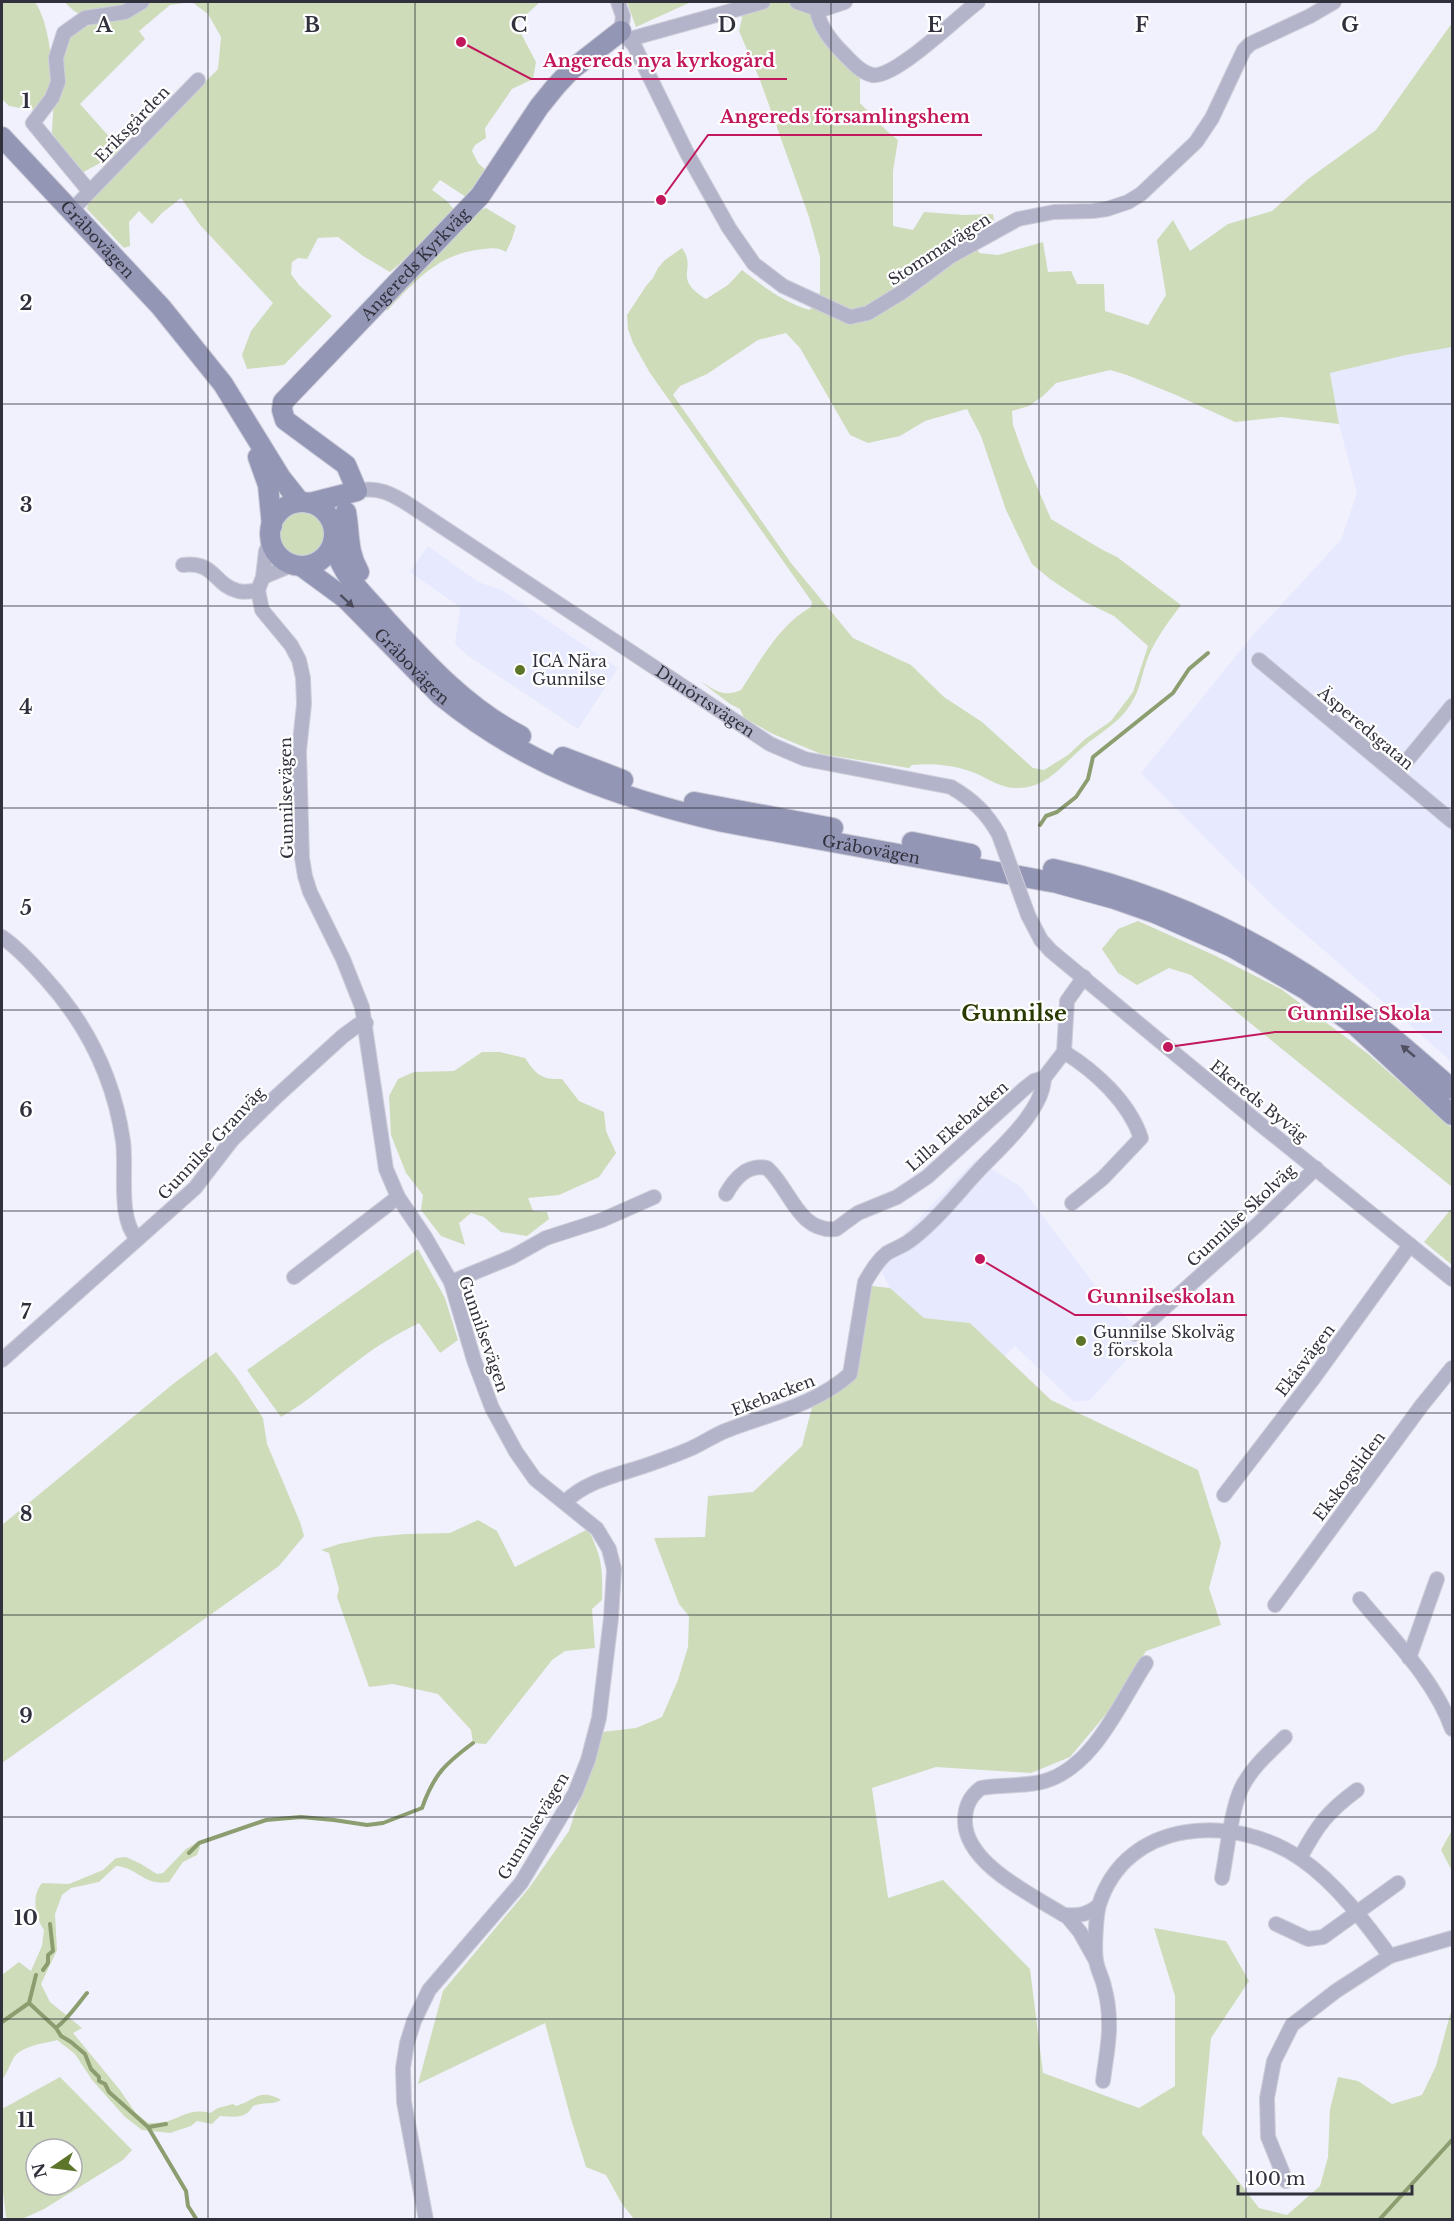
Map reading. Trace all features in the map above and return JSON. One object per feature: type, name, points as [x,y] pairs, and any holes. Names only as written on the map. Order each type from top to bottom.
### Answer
[{"type":"main road","name":"Angereds Kyrkväg","points":[[344,513],[346,465],[285,420],[282,410],[283,402],[480,196],[539,107],[556,86],[571,70],[626,35]]},
{"type":"main road","name":"Gråbovägen","points":[[2,137],[161,307],[223,384],[281,478],[305,503],[322,509],[331,520],[344,513],[343,568],[361,593],[456,692],[501,724],[570,760],[654,791],[702,804],[1086,876],[1167,903],[1260,946],[1297,968],[1348,1003],[1452,1089]]},
{"type":"main road","name":"Gråbovägen","points":[[190,344],[249,438],[264,470],[268,485],[272,533],[279,555],[346,599],[441,696],[492,735],[586,781],[686,814],[1057,883],[1116,899],[1155,913],[1232,947],[1305,989],[1356,1026],[1452,1115]]},
{"type":"main road","name":"Dunörtsvägen","points":[[305,503],[344,513]]},
{"type":"main road","points":[[272,533],[279,512],[285,507],[305,503]]},
{"type":"main road","points":[[297,565],[316,562],[324,558],[344,513]]},
{"type":"main road","points":[[344,513],[351,552],[373,605]]},
{"type":"street","points":[[89,191],[33,123],[52,98],[58,82],[56,58],[64,33],[85,18],[125,12],[142,2]]},
{"type":"street","points":[[618,2],[626,35],[638,36],[763,2]]},
{"type":"street","points":[[797,2],[817,10],[826,10],[845,2]]},
{"type":"street","points":[[817,10],[822,25],[856,68],[871,75],[881,75],[899,66],[978,2]]},
{"type":"street","name":"Stommavägen","points":[[626,35],[687,153],[729,228],[754,264],[783,286],[850,317],[860,316],[875,309],[951,256],[1018,219],[1054,212],[1107,209],[1128,202],[1141,194],[1196,142],[1212,118],[1244,50],[1250,44],[1334,2]]},
{"type":"street","name":"Eriksgården","points":[[71,211],[198,80]]},
{"type":"street","name":"Dunörtsvägen","points":[[344,513],[375,489],[392,494],[770,744],[805,759],[951,787],[982,808],[999,835],[1028,915]]},
{"type":"street","name":"Gunnilsevägen","points":[[272,533],[266,551],[261,584],[262,610],[267,619],[291,645],[299,660],[303,678],[304,704],[299,751],[302,858],[305,876],[362,1007],[386,1169],[399,1197],[451,1282],[474,1360],[492,1408],[516,1452],[535,1479],[597,1529],[609,1549],[614,1569],[610,1629],[599,1718],[588,1761],[574,1793],[521,1883],[429,1990],[414,2020],[407,2043],[403,2068],[404,2102],[426,2220]]},
{"type":"street","points":[[183,565],[194,564],[205,567],[229,587],[238,591],[261,584],[297,565]]},
{"type":"street","name":"Äsperedsgatan","points":[[1259,660],[1452,821]]},
{"type":"street","points":[[1396,774],[1452,706]]},
{"type":"street","name":"Ekereds Byväg","points":[[1028,915],[1046,946],[1260,1124],[1452,1279]]},
{"type":"street","points":[[2,937],[18,948],[68,1003],[87,1033],[103,1067],[115,1100],[123,1141],[127,1221],[136,1239]]},
{"type":"street","points":[[1072,1203],[1103,1178],[1141,1138],[1137,1126],[1112,1091],[1082,1063],[1064,1052],[1066,1001],[1084,977]]},
{"type":"street","name":"Gunnilse Granväg","points":[[2,1360],[195,1188],[232,1140],[277,1096],[343,1035],[358,1025],[366,1023]]},
{"type":"street","name":"Lilla Ekebacken","points":[[908,1242],[951,1202],[1007,1143],[1027,1116],[1043,1088],[1044,1078],[1064,1052]]},
{"type":"street","name":"Lilla Ekebacken","points":[[726,1194],[734,1180],[742,1173],[751,1168],[767,1168],[796,1209],[811,1223],[822,1229],[836,1229],[858,1213],[897,1197],[927,1177],[1025,1088],[1034,1081],[1044,1078]]},
{"type":"street","name":"Gunnilse Skolväg","points":[[1135,1334],[1257,1225],[1316,1168]]},
{"type":"street","points":[[294,1277],[399,1197]]},
{"type":"street","points":[[451,1282],[513,1257],[546,1238],[602,1220],[654,1197]]},
{"type":"street","name":"Ekebacken","points":[[565,1502],[574,1494],[609,1477],[651,1464],[692,1448],[722,1432],[789,1409],[840,1384],[850,1374],[865,1282],[886,1254],[908,1242]]},
{"type":"street","name":"Ekåsvägen","points":[[1224,1495],[1313,1379],[1410,1245]]},
{"type":"street","name":"Ekskogsliden","points":[[1275,1605],[1422,1405],[1452,1368]]},
{"type":"street","points":[[1409,1658],[1437,1579]]},
{"type":"street","points":[[1360,1599],[1409,1658],[1446,1712],[1452,1729]]},
{"type":"street","points":[[1103,2081],[1109,2024],[1104,1987],[1095,1959],[1080,1932],[1066,1915],[989,1866],[967,1836],[965,1825],[968,1803],[973,1794],[981,1788],[1045,1781],[1067,1770],[1101,1738],[1146,1663]]},
{"type":"street","points":[[1222,1878],[1242,1787],[1256,1767],[1285,1737]]},
{"type":"street","points":[[1300,1858],[1317,1826],[1334,1807],[1357,1790]]},
{"type":"street","points":[[1095,1959],[1098,1906],[1121,1866],[1149,1842],[1192,1830],[1231,1833],[1265,1841],[1300,1858],[1329,1881],[1358,1913],[1390,1956]]},
{"type":"street","points":[[1276,1924],[1308,1939],[1319,1938],[1398,1883]]},
{"type":"street","points":[[1066,1915],[1078,1916],[1089,1913],[1098,1906]]},
{"type":"street","points":[[1286,2181],[1268,2137],[1268,2098],[1274,2061],[1292,2025],[1336,1991],[1390,1956],[1452,1938]]},
{"type":"shaded area","points":[[1452,347],[1452,1062],[1273,906],[1141,773],[1253,635],[1341,540],[1357,493],[1339,424],[1330,373]]},
{"type":"shaded area","points":[[428,546],[478,582],[502,590],[618,668],[578,729],[467,655],[455,644],[460,607],[410,572]]},
{"type":"shaded area","points":[[976,1159],[1021,1187],[1094,1284],[1147,1337],[1090,1400],[1074,1402],[1015,1346],[1004,1356],[970,1323],[924,1318],[890,1288],[881,1270],[890,1249]]},
{"type":"green space","points":[[2,2],[35,2],[47,31],[51,56],[51,79],[46,94],[32,110],[9,106],[2,99]]},
{"type":"green space","points":[[65,2],[135,2],[110,11],[88,15],[76,12]]},
{"type":"green space","points":[[150,2],[192,2],[170,5],[139,31],[145,39],[80,104],[122,151],[80,174],[52,133],[60,58],[74,34],[85,27],[127,14]]},
{"type":"green space","points":[[192,2],[540,2],[516,24],[536,62],[533,79],[512,89],[485,128],[486,138],[475,145],[472,151],[478,163],[489,173],[469,199],[440,180],[432,190],[447,201],[455,211],[452,217],[390,272],[363,256],[338,237],[318,238],[307,259],[298,258],[292,262],[291,274],[299,285],[332,316],[284,365],[247,369],[242,355],[251,331],[273,303],[200,225],[181,198],[152,224],[139,211],[129,222],[130,246],[124,248],[87,209],[89,199],[218,69],[221,37],[208,14]]},
{"type":"green space","points":[[627,2],[691,2],[636,27]]},
{"type":"green space","points":[[739,2],[813,2],[835,36],[860,63],[860,103],[898,140],[893,171],[893,226],[913,230],[924,212],[964,215],[993,214],[994,221],[974,238],[979,253],[998,255],[1043,242],[1048,272],[1071,271],[1077,284],[1104,284],[1105,311],[1148,325],[1166,295],[1157,240],[1173,220],[1190,251],[1228,224],[1272,211],[1308,179],[1376,130],[1452,23],[1452,347],[1330,373],[1339,424],[1282,417],[1235,422],[1176,395],[1110,370],[1056,383],[1029,406],[1012,411],[1013,425],[1025,459],[1051,519],[1117,557],[1181,605],[1152,648],[1137,691],[1127,709],[1115,722],[1046,780],[1037,784],[1012,788],[952,766],[920,764],[909,768],[821,754],[773,734],[744,718],[740,709],[700,681],[724,693],[741,690],[780,633],[789,623],[811,607],[812,602],[650,373],[628,329],[627,315],[658,268],[682,248],[688,262],[687,279],[690,285],[706,299],[728,285],[742,270],[782,298],[810,310],[820,292],[820,257],[809,217],[760,80],[739,31],[742,18]],"holes":[[[786,333],[800,348],[850,435],[868,443],[900,436],[925,421],[967,409],[981,436],[1006,510],[1032,564],[1083,601],[1114,616],[1148,646],[1133,692],[1111,721],[1085,739],[1068,755],[1044,770],[1033,768],[982,722],[944,697],[911,665],[853,638],[791,563],[673,395],[680,386],[707,374],[758,340]]]},
{"type":"green space","points":[[486,208],[516,226],[506,252],[493,248],[484,249],[454,256],[441,262],[419,279],[387,311],[384,305],[478,211]]},
{"type":"green space","points":[[298,509],[308,509],[320,516],[327,528],[327,538],[320,550],[308,557],[298,557],[283,546],[279,538],[279,528],[290,513]]},
{"type":"green space","points":[[1138,921],[1216,956],[1281,989],[1367,1053],[1452,1128],[1452,1187],[1191,975],[1169,968],[1137,985],[1118,973],[1102,949],[1118,929]]},
{"type":"green space","points":[[482,1052],[500,1052],[525,1058],[540,1075],[562,1079],[579,1101],[604,1112],[606,1131],[616,1153],[599,1177],[559,1195],[528,1198],[533,1211],[547,1212],[549,1219],[527,1236],[501,1232],[484,1217],[471,1213],[459,1223],[465,1245],[441,1236],[421,1210],[423,1195],[406,1173],[391,1135],[389,1096],[398,1079],[414,1072],[454,1071]]},
{"type":"green space","points":[[1452,1208],[1452,1265],[1424,1242]]},
{"type":"green space","points":[[418,1249],[445,1298],[458,1340],[440,1353],[419,1323],[371,1351],[281,1417],[247,1370]]},
{"type":"green space","points":[[872,1286],[890,1288],[924,1318],[970,1323],[1051,1400],[1198,1470],[1221,1543],[1209,1588],[1221,1625],[1146,1651],[1107,1713],[1070,1757],[1031,1773],[936,1767],[872,1788],[888,1898],[943,1880],[1030,1969],[1043,2073],[1139,2108],[1175,2086],[1175,1996],[1154,1928],[1226,1941],[1249,1981],[1211,2038],[1202,2134],[1259,2208],[1287,2215],[1320,2186],[1328,2157],[1330,2109],[1338,2077],[1358,2081],[1392,2104],[1422,2095],[1436,2066],[1452,2008],[1452,2219],[634,2219],[622,2204],[606,2175],[586,2167],[545,2023],[418,2084],[443,1991],[529,1888],[569,1831],[602,1732],[636,1728],[662,1717],[678,1680],[688,1647],[689,1616],[679,1604],[654,1538],[705,1537],[708,1496],[753,1492],[802,1446],[812,1407],[851,1379]]},
{"type":"green space","points":[[216,1352],[237,1378],[263,1418],[267,1444],[304,1536],[279,1566],[2,1763],[2,1525],[173,1384]]},
{"type":"green space","points":[[478,1520],[497,1531],[515,1567],[588,1529],[601,1563],[602,1580],[602,1600],[592,1609],[595,1648],[565,1651],[552,1660],[486,1744],[473,1743],[471,1730],[438,1694],[393,1684],[369,1687],[337,1597],[339,1589],[329,1553],[321,1550],[374,1537],[450,1533]]},
{"type":"green space","points":[[1452,1830],[1452,1871],[1441,1850]]},
{"type":"green space","points":[[198,1842],[200,1847],[197,1855],[183,1862],[169,1882],[154,1882],[116,1866],[99,1882],[71,1888],[62,1895],[55,1914],[57,1950],[41,1984],[50,2002],[82,2028],[73,2033],[135,2112],[148,2123],[166,2122],[193,2112],[210,2113],[218,2108],[233,2104],[236,2106],[263,2095],[281,2100],[253,2106],[243,2115],[220,2116],[212,2124],[197,2121],[191,2126],[170,2133],[142,2130],[125,2117],[92,2080],[75,2054],[57,2040],[21,2051],[13,2059],[2,2080],[2,1975],[19,1962],[31,1971],[42,1946],[44,1930],[38,1919],[35,1900],[42,1883],[69,1884],[103,1870],[116,1858],[126,1857],[157,1874],[163,1873],[186,1849]]},
{"type":"green space","points":[[60,2077],[132,2150],[123,2160],[84,2184],[84,2137],[24,2137],[24,2197],[63,2197],[22,2219],[6,2217],[2,2183],[2,2109]]},
{"type":"waterway","points":[[1040,825],[1046,816],[1057,812],[1076,797],[1088,779],[1093,757],[1173,693],[1189,669],[1208,653]]},
{"type":"waterway","points":[[189,1853],[199,1843],[266,1820],[301,1817],[367,1825],[383,1823],[422,1808],[436,1778],[455,1757],[473,1743]]},
{"type":"waterway","points":[[43,1970],[48,1963],[48,1955],[53,1951],[50,1924]]},
{"type":"waterway","points":[[2,2022],[29,2003],[36,1975]]},
{"type":"waterway","points":[[56,2028],[87,1993]]},
{"type":"waterway","points":[[29,2003],[56,2028],[61,2036],[85,2054],[91,2069],[99,2077],[99,2081],[105,2084],[109,2092],[148,2127],[186,2191],[188,2206],[197,2220]]},
{"type":"waterway","points":[[149,2127],[166,2124]]},
{"type":"waterway","points":[[1379,2220],[1452,2140]]},
{"type":"place","name":"Angereds nya kyrkogård","points":[[461,42]]},
{"type":"place","name":"Angereds församlingshem","points":[[661,200]]},
{"type":"place","name":"ICA Nära Gunnilse","points":[[520,670]]},
{"type":"place","name":"Gunnilse Skola","points":[[1168,1047]]},
{"type":"place","name":"Gunnilseskolan","points":[[980,1259]]},
{"type":"place","name":"Gunnilse Skolväg 3 förskola","points":[[1081,1341]]},
{"type":"district","name":"Gunnilse","points":[[1014,1013]]}]
